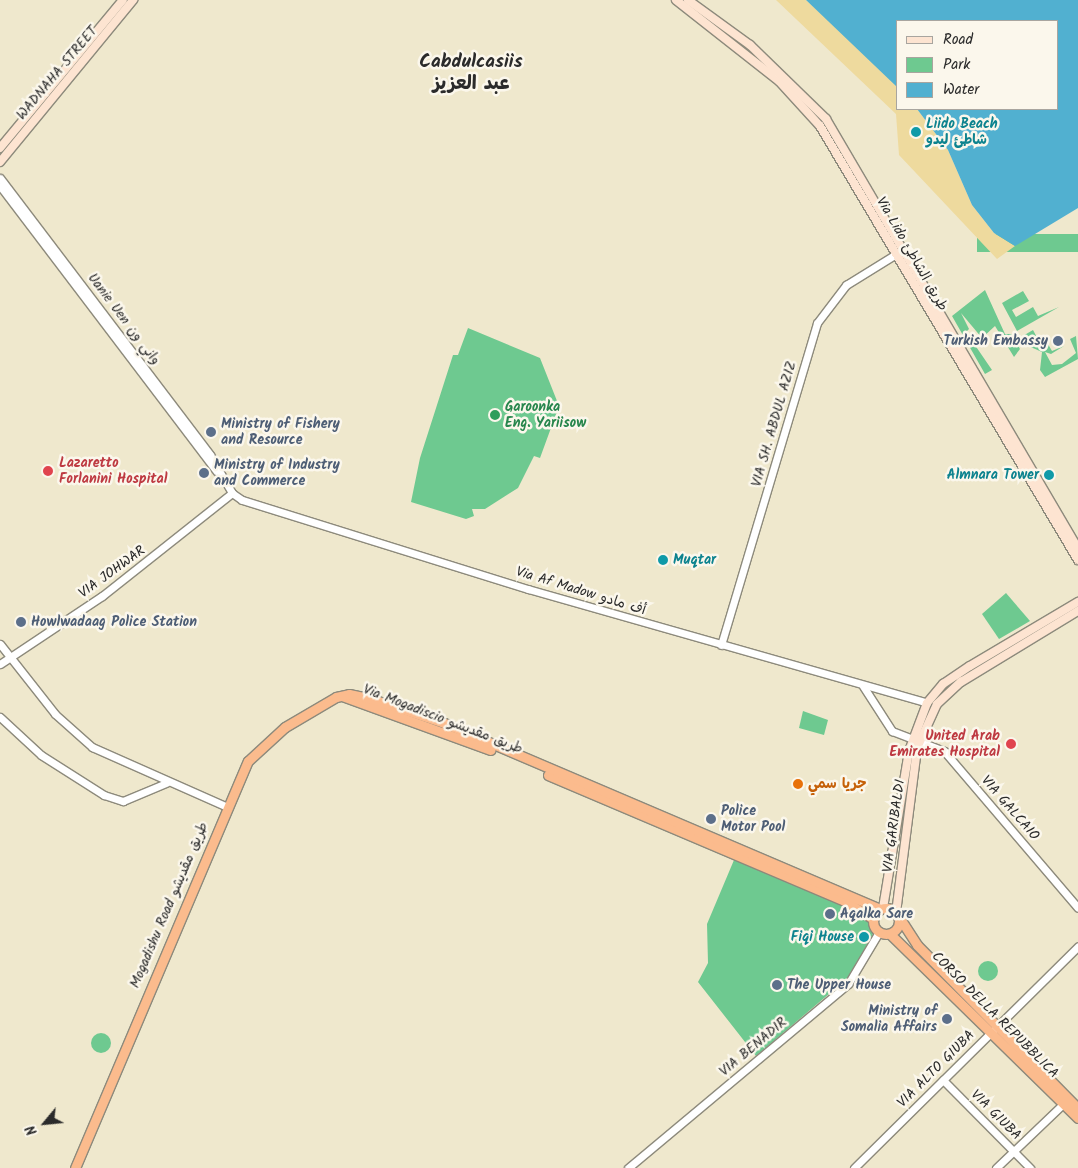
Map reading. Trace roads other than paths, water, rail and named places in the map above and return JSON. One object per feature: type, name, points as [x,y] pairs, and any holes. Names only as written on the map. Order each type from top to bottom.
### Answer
[{"type":"highway","name":"Via Mogadiscio طريق مقديشو","points":[[342,696],[481,746],[610,798],[843,900],[873,919]]},
{"type":"highway","name":"Mogadishu Road طريق مقديشو","points":[[75,1168],[225,806],[248,762],[260,748],[286,727],[342,696]]},
{"type":"highway","name":"Via Mogadiscio طريق مقديشو","points":[[650,816],[882,909]]},
{"type":"highway","points":[[897,915],[897,929],[890,934],[879,932],[873,919],[882,909],[897,915],[917,945],[1066,1101],[1078,1118]]},
{"type":"highway","name":"CORSO DELLA REPUBBLICA","points":[[890,934],[995,1028]]},
{"type":"highway","points":[[1066,1101],[1078,1108]]},
{"type":"main road","points":[[0,148],[123,0]]},
{"type":"main road","name":"WADNAHA STREET","points":[[0,162],[133,0]]},
{"type":"main road","name":"Via Lido طريق الشاطئ","points":[[676,0],[746,54],[801,102],[820,126],[1042,494],[1078,548]]},
{"type":"main road","name":"Via Lido طريق الشاطئ","points":[[688,0],[750,45],[826,119],[906,248],[1078,560]]},
{"type":"main road","points":[[746,54],[750,45]]},
{"type":"main road","points":[[820,126],[826,119]]},
{"type":"main road","points":[[916,741],[927,703],[959,678],[1078,602]]},
{"type":"main road","points":[[916,741],[938,704],[959,678],[1078,611]]},
{"type":"main road","name":"VIA GARIBALDI","points":[[882,909],[916,741]]},
{"type":"main road","name":"VIA GARIBALDI","points":[[897,915],[916,741]]},
{"type":"street","name":"Uanie Uen واني ون","points":[[0,178],[223,478],[232,493]]},
{"type":"street","name":"Uanie Uen واني ون","points":[[0,186],[147,377]]},
{"type":"street","name":"VIA SH. ABDUL AZIZ","points":[[721,645],[817,323],[846,285],[906,248]]},
{"type":"street","name":"Via Af Madow أف مادو","points":[[232,493],[320,527],[721,645],[927,703]]},
{"type":"street","name":"VIA JOHWAR","points":[[0,664],[102,596],[232,493]]},
{"type":"street","points":[[0,644],[56,714],[92,747],[166,783],[225,806]]},
{"type":"street","name":"VIA GALCAIO","points":[[864,686],[892,731],[944,751],[1078,908]]},
{"type":"street","points":[[0,717],[41,755],[104,795],[123,801],[166,783]]},
{"type":"street","name":"VIA BENADIR","points":[[628,1168],[848,984],[879,932]]},
{"type":"street","name":"VIA ALTO GIUBA","points":[[854,1168],[1078,946]]},
{"type":"street","name":"VIA GIUBA","points":[[943,1080],[1030,1168]]},
{"type":"street","points":[[996,1168],[1066,1101]]},
{"type":"water","points":[[806,0],[1078,0],[1078,208],[1015,246],[994,233],[972,205],[948,150],[918,110],[1058,110],[1058,20],[896,20],[896,86]]},
{"type":"place","name":"Liido Beach شاطئ ليدو","points":[[916,132]]},
{"type":"place","name":"Turkish Embassy","points":[[1058,341]]},
{"type":"place","name":"Garoonka Eng. Yariisow","points":[[495,415]]},
{"type":"place","name":"Ministry of Fishery and Resource","points":[[211,432]]},
{"type":"place","name":"Lazaretto Forlanini Hospital","points":[[48,471]]},
{"type":"place","name":"Ministry of Industry and Commerce","points":[[204,473]]},
{"type":"place","name":"Almnara Tower","points":[[1049,475]]},
{"type":"place","name":"Muqtar","points":[[663,560]]},
{"type":"place","name":"Howlwadaag Police Station","points":[[21,622]]},
{"type":"place","name":"United Arab Emirates Hospital","points":[[1011,744]]},
{"type":"place","name":"جريا سمي","points":[[798,784]]},
{"type":"place","name":"Police Motor Pool","points":[[711,819]]},
{"type":"place","name":"Aqalka Sare","points":[[830,914]]},
{"type":"place","name":"Fiqi House","points":[[864,937]]},
{"type":"place","name":"The Upper House","points":[[777,985]]},
{"type":"place","name":"Ministry of Somalia Affairs","points":[[947,1019]]},
{"type":"district","name":"Cabdulcasiis عبد العزيز","points":[[471,74]]}]
